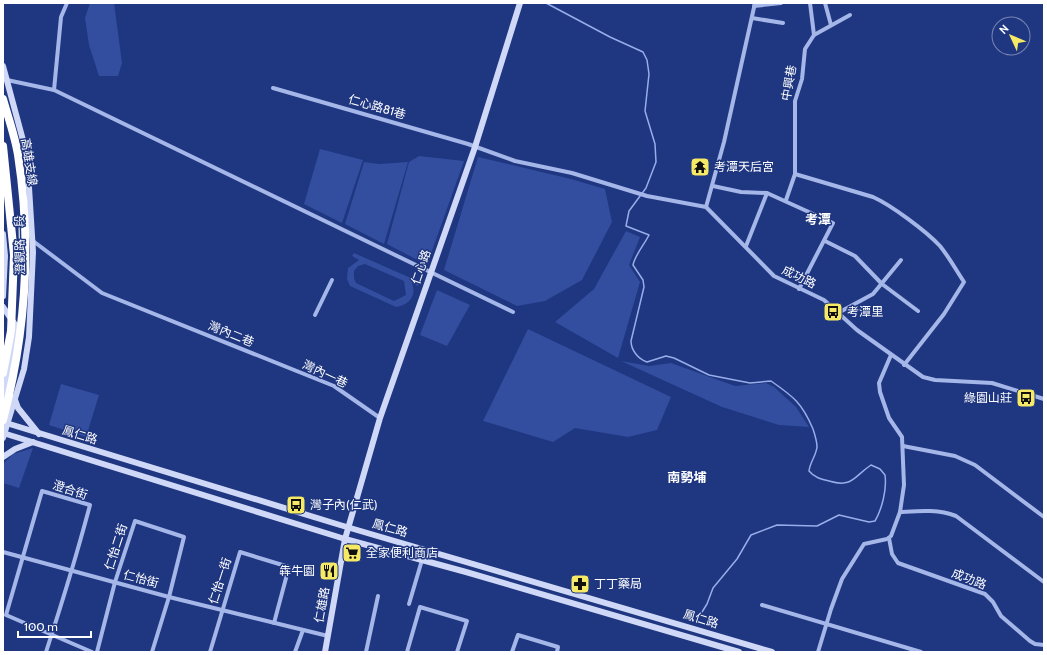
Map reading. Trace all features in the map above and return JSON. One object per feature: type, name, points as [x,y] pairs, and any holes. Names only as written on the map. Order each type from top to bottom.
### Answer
[{"type":"highway","name":"高雄支線","points":[[3,98],[18,154],[27,250],[21,335],[4,422]]},
{"type":"highway","name":"高雄支線","points":[[3,146],[14,254],[11,331],[3,373]]},
{"type":"main road","name":"仁心路","points":[[345,539],[380,418],[475,147],[520,3]]},
{"type":"main road","name":"澄觀路一段","points":[[3,66],[27,155],[33,241],[29,337],[24,369],[4,422],[3,434]]},
{"type":"main road","name":"澄觀路一段","points":[[3,234],[5,256],[3,296]]},
{"type":"main road","points":[[3,307],[16,326],[3,396]]},
{"type":"main road","points":[[14,397],[18,408],[39,434]]},
{"type":"main road","name":"鳳仁路","points":[[4,422],[39,434],[348,527],[772,652]]},
{"type":"main road","name":"鳳仁路","points":[[3,434],[345,539],[739,652]]},
{"type":"main road","points":[[3,457],[15,449],[33,442]]},
{"type":"main road","name":"仁雄路","points":[[325,652],[345,539]]},
{"type":"street","points":[[54,90],[61,17],[67,3]]},
{"type":"street","points":[[475,147],[515,161],[572,173],[647,196],[706,207],[755,5],[781,3]]},
{"type":"street","points":[[810,3],[814,35],[850,15]]},
{"type":"street","points":[[824,3],[831,25]]},
{"type":"street","points":[[752,18],[783,24]]},
{"type":"street","name":"中興巷","points":[[786,200],[794,174],[795,101],[802,79],[805,49],[814,35]]},
{"type":"street","points":[[7,80],[54,90],[513,312]]},
{"type":"street","name":"仁心路81巷","points":[[273,88],[475,147]]},
{"type":"street","points":[[794,174],[873,197],[884,202],[927,233],[940,247],[964,282],[944,314],[904,365]]},
{"type":"street","points":[[712,186],[741,192],[767,193],[786,200],[833,223],[799,289]]},
{"type":"street","points":[[746,246],[767,193]]},
{"type":"street","name":"成功路","points":[[706,207],[774,276],[824,300],[857,330],[904,365],[923,377],[936,380],[992,383],[1044,399]]},
{"type":"street","points":[[825,240],[855,256],[882,284],[918,311]]},
{"type":"street","name":"灣內二巷","points":[[33,241],[102,293],[257,355]]},
{"type":"street","points":[[838,313],[873,294],[901,260]]},
{"type":"street","points":[[315,314],[332,280]]},
{"type":"street","name":"灣內一巷","points":[[257,355],[334,386],[380,418]]},
{"type":"street","points":[[818,652],[842,579],[864,544],[889,538],[897,523],[900,512],[904,485],[902,438],[889,418],[880,392],[879,383],[891,355]]},
{"type":"street","points":[[903,446],[955,456],[975,465],[1044,517]]},
{"type":"street","name":"澄合街","points":[[46,652],[72,571],[90,505],[42,491],[6,615],[52,633]]},
{"type":"street","points":[[900,512],[944,512],[956,516],[1044,582]]},
{"type":"street","name":"仁怡二街","points":[[97,652],[115,582],[135,521],[184,537],[169,597],[152,652]]},
{"type":"street","name":"成功路","points":[[889,538],[892,554],[898,563],[985,594],[993,602],[1001,616],[1030,641],[1034,644],[1044,644]]},
{"type":"street","name":"仁怡街","points":[[3,552],[169,597],[328,636]]},
{"type":"street","name":"仁怡一街","points":[[210,652],[240,552],[289,567],[274,623]]},
{"type":"street","points":[[409,604],[422,560]]},
{"type":"street","points":[[366,652],[378,596]]},
{"type":"street","points":[[762,604],[921,652]]},
{"type":"street","points":[[407,652],[420,607],[467,620],[457,652]]},
{"type":"street","name":"仁雄路","points":[[295,652],[303,630]]},
{"type":"street","points":[[52,633],[92,652]]},
{"type":"street","points":[[512,652],[518,635],[558,648],[557,652]]},
{"type":"shaded area","points":[[90,3],[114,3],[122,63],[118,76],[99,76],[89,45],[85,18]]},
{"type":"shaded area","points":[[320,149],[363,160],[342,223],[304,204]]},
{"type":"shaded area","points":[[419,156],[464,161],[427,265],[387,244],[409,162]]},
{"type":"shaded area","points":[[478,157],[571,179],[605,189],[612,222],[582,280],[545,301],[517,306],[444,270]]},
{"type":"shaded area","points":[[364,162],[379,164],[408,162],[384,244],[345,224]]},
{"type":"shaded area","points":[[626,231],[640,237],[629,265],[640,282],[618,358],[555,322],[594,289]]},
{"type":"shaded area","points":[[354,253],[420,282],[418,286],[412,283],[413,296],[411,299],[405,304],[396,307],[350,286],[347,279],[348,268],[359,260],[352,256]],"holes":[[[365,264],[404,281],[406,295],[394,301],[356,283],[354,271],[358,266]]]},
{"type":"shaded area","points":[[437,290],[470,305],[447,346],[420,335]]},
{"type":"shaded area","points":[[528,329],[671,397],[657,430],[628,437],[575,428],[553,442],[483,421]]},
{"type":"shaded area","points":[[621,361],[649,366],[671,363],[735,386],[766,383],[774,387],[796,407],[809,427],[779,425],[722,407]]},
{"type":"shaded area","points":[[61,384],[99,395],[86,437],[49,425]]},
{"type":"shaded area","points":[[33,448],[19,488],[3,483],[3,464],[13,454]]},
{"type":"waterway","points":[[546,3],[610,37],[643,52],[647,60],[649,74],[645,111],[655,144],[656,162],[646,188],[629,211],[626,226],[649,235],[633,265],[643,280],[644,287],[631,341],[632,348],[636,354],[647,362],[666,356],[674,358],[709,375],[750,383],[771,381],[796,401],[805,413],[813,429],[817,447],[809,471],[811,473],[821,479],[843,483],[852,480],[871,465],[880,469],[885,475],[883,499],[880,511],[875,521],[869,522],[839,515],[817,526],[777,525],[751,535],[737,559],[713,588],[707,604],[697,620]]},
{"type":"place","name":"考潭天后宮","points":[[700,167]]},
{"type":"place","name":"考潭里","points":[[833,312]]},
{"type":"place","name":"綠園山莊","points":[[1026,398]]},
{"type":"place","name":"灣子內(仁武)","points":[[296,505]]},
{"type":"place","name":"全家便利商店","points":[[352,553]]},
{"type":"place","name":"犇牛園","points":[[329,571]]},
{"type":"place","name":"丁丁藥局","points":[[580,584]]},
{"type":"district","name":"考潭","points":[[818,219]]},
{"type":"district","name":"南勢埔","points":[[687,477]]}]
